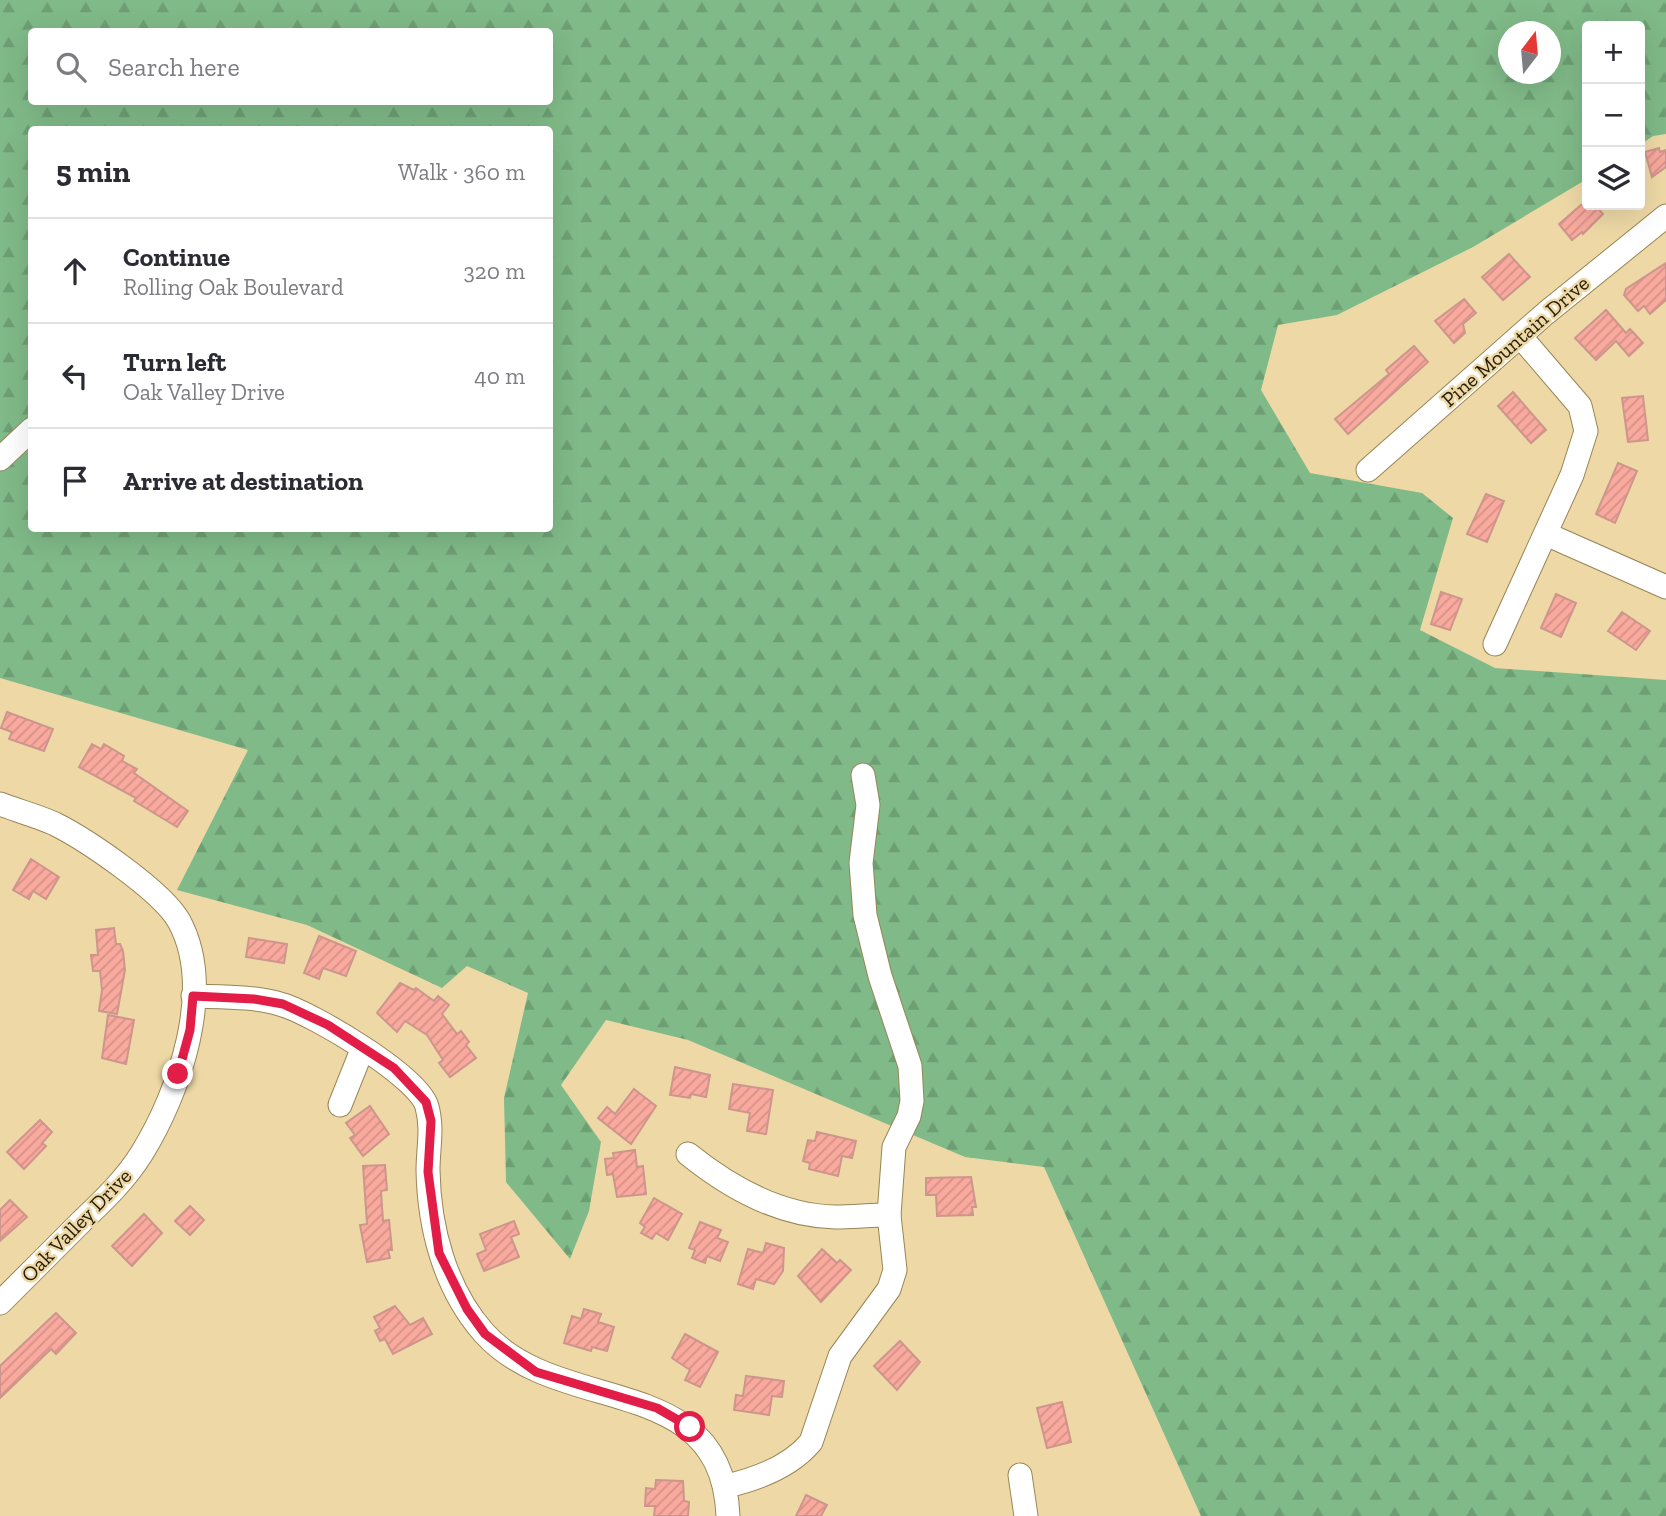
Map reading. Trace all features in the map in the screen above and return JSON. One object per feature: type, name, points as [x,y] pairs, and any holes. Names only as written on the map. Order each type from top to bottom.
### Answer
[{"type":"street","name":"Pine Mountain Drive","points":[[1368,470],[1520,336],[1648,227],[1666,216]]},
{"type":"street","points":[[1495,643],[1546,534],[1584,443],[1586,431],[1580,406],[1520,336]]},
{"type":"street","points":[[0,459],[28,433]]},
{"type":"street","points":[[1546,534],[1666,587]]},
{"type":"street","points":[[727,1486],[766,1474],[803,1451],[811,1441],[840,1356],[888,1289],[895,1270],[889,1216],[894,1147],[910,1108],[910,1066],[880,976],[864,915],[861,863],[868,805],[863,775]]},
{"type":"street","name":"Oak Valley Drive","points":[[0,804],[55,824],[136,878],[165,903],[180,923],[190,955],[193,996],[190,1030],[178,1074],[142,1153],[116,1187],[0,1303]]},
{"type":"street","points":[[193,996],[254,999],[283,1004],[328,1025],[362,1050],[394,1068],[426,1102],[431,1121],[428,1172],[439,1253],[467,1309],[485,1334],[536,1372],[657,1408],[690,1427],[705,1446],[727,1486],[728,1516]]},
{"type":"street","points":[[340,1105],[362,1050]]},
{"type":"street","points":[[688,1154],[709,1171],[755,1198],[783,1209],[833,1217],[889,1216]]},
{"type":"street","points":[[1020,1475],[1026,1516]]},
{"type":"green space","points":[[0,0],[1666,0],[1666,134],[1653,136],[1645,142],[1645,21],[1582,21],[1582,182],[1473,247],[1337,315],[1278,325],[1261,390],[1310,473],[1422,493],[1453,518],[1420,630],[1495,668],[1666,680],[1666,1516],[1201,1516],[1044,1167],[965,1157],[688,1040],[606,1020],[561,1085],[601,1142],[589,1211],[570,1259],[506,1182],[504,1098],[528,993],[467,966],[442,988],[307,925],[177,890],[248,750],[0,678]]},
{"type":"building","points":[[1659,148],[1660,152],[1666,150],[1666,167],[1652,177],[1645,152]]},
{"type":"building","points":[[1581,205],[1582,210],[1599,210],[1603,214],[1583,234],[1582,232],[1572,240],[1559,224]]},
{"type":"building","points":[[1509,254],[1530,277],[1503,300],[1482,277]]},
{"type":"building","points":[[1666,263],[1666,300],[1650,314],[1644,306],[1638,311],[1624,295],[1626,289]]},
{"type":"building","points":[[1464,299],[1476,313],[1463,324],[1465,333],[1454,343],[1435,321]]},
{"type":"building","points":[[1606,310],[1626,333],[1630,329],[1643,343],[1629,356],[1616,341],[1596,360],[1575,338]]},
{"type":"building","points":[[1414,346],[1428,362],[1348,434],[1335,419],[1389,374],[1386,370]]},
{"type":"building","points":[[1513,392],[1546,430],[1531,443],[1498,406]]},
{"type":"building","points":[[1643,396],[1648,440],[1628,442],[1622,398]]},
{"type":"building","points":[[1618,463],[1637,471],[1615,523],[1596,514]]},
{"type":"building","points":[[1486,494],[1504,501],[1487,542],[1467,534]]},
{"type":"building","points":[[1441,592],[1462,599],[1450,630],[1431,624]]},
{"type":"building","points":[[1556,594],[1576,603],[1561,637],[1541,628]]},
{"type":"building","points":[[1622,612],[1650,631],[1636,650],[1608,631]]},
{"type":"building","points":[[7,712],[53,729],[44,751],[9,739],[12,732],[1,728]]},
{"type":"building","points":[[92,744],[101,749],[104,744],[124,756],[122,761],[137,769],[134,773],[188,811],[177,827],[134,801],[136,798],[79,767]]},
{"type":"building","points":[[31,859],[59,877],[46,899],[33,891],[29,899],[13,890]]},
{"type":"building","points":[[114,928],[116,944],[120,944],[123,951],[125,970],[117,1014],[99,1011],[102,990],[100,971],[93,971],[91,955],[98,955],[96,930]]},
{"type":"building","points":[[319,936],[356,951],[346,976],[323,968],[319,979],[304,973]]},
{"type":"building","points":[[249,938],[287,944],[284,963],[246,957]]},
{"type":"building","points":[[400,983],[414,990],[416,988],[434,1001],[438,996],[449,1005],[442,1014],[457,1034],[461,1031],[469,1042],[466,1045],[476,1058],[450,1077],[439,1063],[443,1060],[427,1035],[405,1021],[397,1032],[377,1013]]},
{"type":"building","points":[[108,1015],[134,1020],[126,1064],[102,1058]]},
{"type":"building","points":[[675,1067],[710,1075],[706,1097],[691,1094],[690,1098],[670,1095]]},
{"type":"building","points":[[733,1084],[773,1090],[766,1134],[747,1131],[750,1113],[729,1109]]},
{"type":"building","points":[[634,1089],[656,1106],[631,1144],[598,1118],[607,1107],[615,1114]]},
{"type":"building","points":[[370,1106],[389,1134],[363,1156],[350,1138],[355,1135],[346,1123]]},
{"type":"building","points":[[40,1120],[52,1132],[42,1143],[46,1146],[24,1169],[7,1152]]},
{"type":"building","points":[[817,1132],[856,1141],[852,1158],[842,1156],[838,1176],[809,1169],[810,1163],[803,1161],[808,1140],[815,1141]]},
{"type":"building","points":[[635,1150],[637,1167],[643,1166],[646,1194],[617,1197],[613,1174],[607,1175],[605,1159],[614,1158],[613,1153]]},
{"type":"building","points":[[385,1165],[387,1190],[381,1191],[383,1221],[389,1220],[392,1250],[388,1250],[390,1258],[367,1262],[360,1225],[367,1224],[363,1166]]},
{"type":"building","points":[[971,1177],[976,1207],[972,1207],[973,1215],[937,1216],[936,1195],[926,1195],[926,1178]]},
{"type":"building","points":[[654,1198],[682,1214],[668,1240],[656,1233],[652,1239],[641,1233],[645,1227],[640,1223]]},
{"type":"building","points":[[10,1200],[27,1217],[0,1241],[0,1210]]},
{"type":"building","points":[[190,1206],[204,1220],[190,1235],[175,1221]]},
{"type":"building","points":[[144,1214],[162,1233],[132,1266],[112,1246]]},
{"type":"building","points":[[514,1221],[519,1234],[511,1237],[519,1257],[484,1271],[477,1254],[486,1250],[480,1234]]},
{"type":"building","points":[[700,1222],[721,1230],[717,1238],[728,1242],[720,1261],[707,1256],[705,1263],[692,1258],[695,1250],[689,1248]]},
{"type":"building","points":[[766,1243],[784,1248],[783,1271],[774,1284],[756,1279],[753,1289],[738,1284],[748,1249],[763,1253]]},
{"type":"building","points":[[822,1249],[837,1263],[840,1260],[851,1270],[821,1302],[798,1276]]},
{"type":"building","points":[[395,1306],[410,1325],[423,1318],[432,1334],[393,1354],[385,1339],[380,1341],[375,1331],[380,1328],[374,1317]]},
{"type":"building","points":[[584,1309],[601,1314],[598,1322],[614,1327],[607,1351],[592,1347],[591,1351],[564,1343],[572,1316],[581,1319]]},
{"type":"building","points":[[56,1313],[76,1333],[56,1354],[51,1349],[0,1398],[0,1366]]},
{"type":"building","points":[[685,1334],[718,1352],[700,1387],[685,1380],[690,1370],[672,1358]]},
{"type":"building","points":[[900,1341],[920,1362],[897,1390],[874,1366]]},
{"type":"building","points":[[746,1376],[784,1381],[782,1397],[772,1396],[769,1415],[734,1410],[736,1395],[743,1396]]},
{"type":"building","points":[[1062,1402],[1071,1442],[1047,1448],[1037,1408]]},
{"type":"building","points":[[656,1480],[683,1481],[684,1501],[689,1502],[688,1516],[654,1516],[655,1506],[645,1506],[646,1488],[655,1489]]},
{"type":"building","points":[[806,1495],[827,1505],[821,1516],[796,1516]]},
{"type":"route","points":[[178,1074],[190,1030],[193,996],[254,999],[283,1004],[328,1025],[362,1050],[394,1068],[426,1102],[431,1121],[428,1172],[439,1253],[467,1309],[485,1334],[536,1372],[582,1388],[657,1408],[690,1427]]}]
